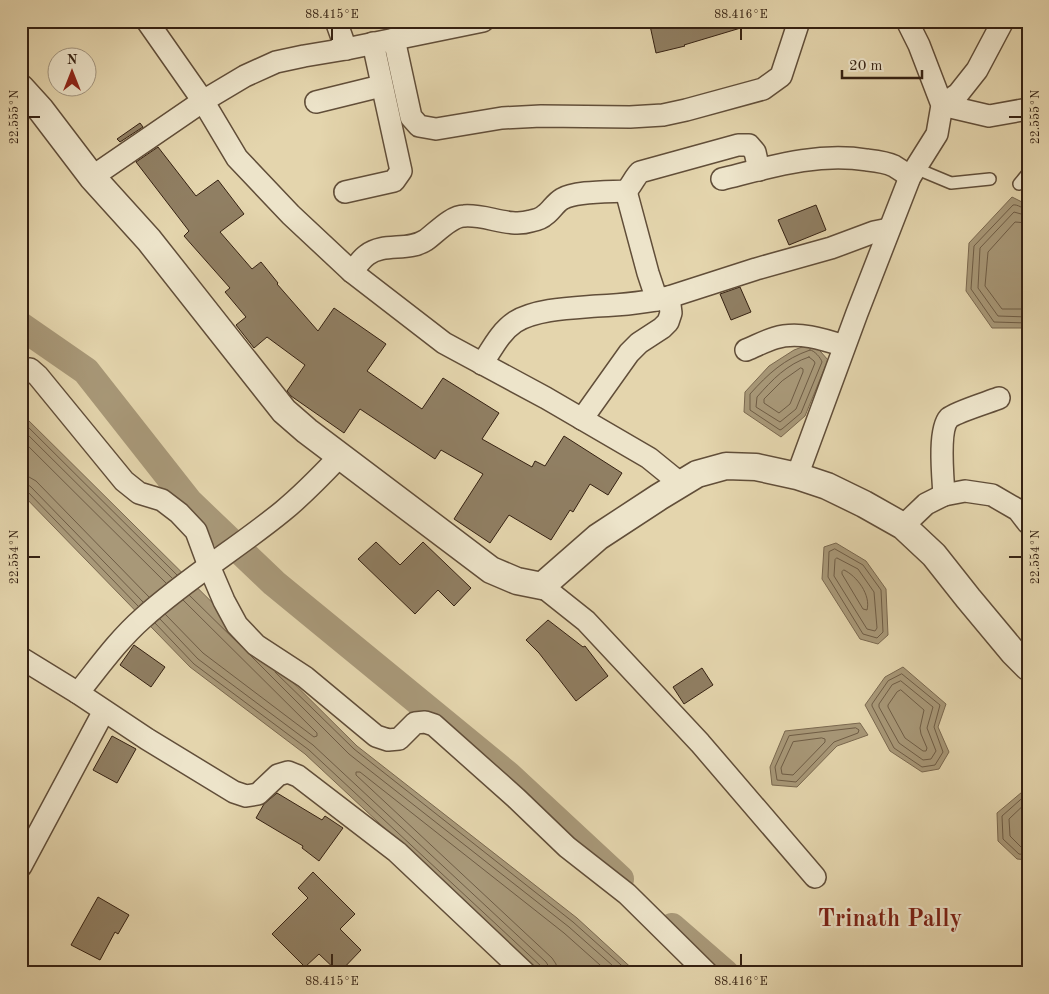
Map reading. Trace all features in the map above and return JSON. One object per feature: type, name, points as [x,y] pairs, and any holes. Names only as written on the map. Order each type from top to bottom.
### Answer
[{"type":"street","points":[[147,21],[203,101],[237,158],[291,215],[352,272],[444,343],[546,398],[649,458],[681,484]]},
{"type":"street","points":[[336,21],[346,49]]},
{"type":"street","points":[[394,39],[411,117],[418,126],[436,129],[502,118],[663,115],[763,89],[781,76],[799,21]]},
{"type":"street","points":[[797,476],[844,346],[912,172],[937,134],[942,105],[919,45],[906,21]]},
{"type":"street","points":[[942,105],[958,94],[977,70],[1003,21]]},
{"type":"street","points":[[92,177],[203,101],[244,76],[276,62],[479,22]]},
{"type":"street","points":[[345,192],[394,181],[401,171],[373,43]]},
{"type":"street","points":[[316,102],[381,86]]},
{"type":"street","points":[[21,88],[41,110],[92,177],[149,240],[284,411],[307,431],[491,570],[517,581],[542,586],[586,621],[700,743],[815,877]]},
{"type":"street","points":[[942,105],[990,116],[1028,109]]},
{"type":"street","points":[[352,272],[367,255],[389,247],[410,246],[424,241],[460,216],[476,215],[515,223],[530,222],[545,216],[560,200],[573,194],[626,191],[640,172],[738,144],[748,145],[755,152],[759,170]]},
{"type":"street","points":[[722,179],[791,162],[834,157],[874,161],[912,172]]},
{"type":"street","points":[[582,419],[629,353],[662,328],[668,322],[671,313],[648,273],[626,191]]},
{"type":"street","points":[[482,364],[502,333],[514,323],[530,315],[571,308],[616,305],[663,298],[831,248],[874,232],[889,229]]},
{"type":"street","points":[[746,350],[776,338],[798,335],[822,339],[844,346]]},
{"type":"street","points":[[21,370],[30,369],[38,376],[124,481],[139,493],[162,500],[179,512],[196,531],[216,561],[224,601],[237,625],[256,645],[305,677],[376,736],[388,740],[399,739],[415,723],[425,722],[434,725],[516,798],[567,847],[627,894],[707,973]]},
{"type":"street","points":[[944,494],[942,444],[943,430],[949,418],[999,398]]},
{"type":"street","points":[[78,693],[121,640],[144,617],[191,579],[283,512],[306,492],[341,455]]},
{"type":"street","points":[[542,586],[598,537],[697,474],[726,466],[756,467],[797,476],[827,486],[903,526],[934,555],[1013,652],[1028,667]]},
{"type":"street","points":[[903,526],[926,504],[944,494],[965,491],[992,495],[1018,510],[1028,523]]},
{"type":"street","points":[[21,658],[78,693],[147,740],[234,792],[246,796],[258,794],[278,775],[288,772],[298,776],[397,852],[525,973]]},
{"type":"street","points":[[21,866],[104,711]]},
{"type":"lane","points":[[912,172],[951,183],[990,179]]},
{"type":"lane","points":[[1019,184],[1028,173]]},
{"type":"water","points":[[1012,197],[1028,205],[1028,328],[992,328],[966,291],[969,243]]},
{"type":"water","points":[[813,343],[828,360],[805,416],[781,437],[744,412],[745,392],[769,366],[794,350]]},
{"type":"water","points":[[21,413],[357,746],[577,918],[637,973],[540,973],[305,754],[190,667],[21,493]]},
{"type":"water","points":[[836,543],[866,561],[886,589],[888,635],[878,644],[860,639],[822,579],[824,547]]},
{"type":"water","points":[[903,667],[946,704],[938,727],[949,752],[939,769],[922,772],[890,751],[865,705],[885,677]]},
{"type":"water","points":[[860,723],[868,735],[837,746],[797,787],[772,785],[770,767],[785,731]]},
{"type":"water","points":[[1028,787],[1028,860],[1017,859],[998,841],[997,813]]},
{"type":"building","points":[[649,21],[744,21],[744,27],[685,46],[656,53]]},
{"type":"building","points":[[140,123],[143,127],[120,142],[117,139]]},
{"type":"building","points":[[158,147],[196,196],[218,180],[244,214],[220,232],[252,269],[261,262],[277,284],[318,331],[334,308],[386,344],[367,371],[422,409],[443,378],[499,413],[482,439],[532,467],[535,461],[545,466],[564,436],[622,473],[608,495],[590,484],[573,512],[570,510],[551,540],[509,515],[490,543],[454,519],[483,474],[441,450],[435,459],[360,409],[344,433],[291,396],[287,391],[305,365],[267,337],[254,348],[236,325],[246,317],[225,292],[230,288],[184,236],[189,231],[136,162]]},
{"type":"building","points":[[816,205],[826,230],[789,245],[778,220]]},
{"type":"building","points":[[740,287],[751,312],[731,320],[720,294]]},
{"type":"building","points":[[376,542],[400,565],[423,542],[471,588],[454,606],[438,590],[415,614],[358,559]]},
{"type":"building","points":[[548,620],[583,647],[585,646],[608,676],[576,701],[539,653],[526,640]]},
{"type":"building","points":[[134,645],[165,667],[151,687],[120,665]]},
{"type":"building","points":[[702,668],[713,685],[684,704],[673,687]]},
{"type":"building","points":[[112,736],[136,749],[117,783],[93,770]]},
{"type":"building","points":[[277,793],[322,820],[325,816],[343,828],[319,861],[302,848],[303,846],[256,818],[264,804]]},
{"type":"building","points":[[313,872],[355,914],[340,929],[361,950],[339,973],[319,954],[305,967],[272,934],[308,898],[298,888]]},
{"type":"building","points":[[98,897],[129,915],[118,934],[115,932],[100,960],[71,945]]},
{"type":"waterway","points":[[21,326],[86,371],[189,502],[274,583],[508,775],[620,879]]},
{"type":"waterway","points":[[672,927],[725,973]]},
{"type":"district","name":"Trinath Pally","points":[[890,920]]}]
